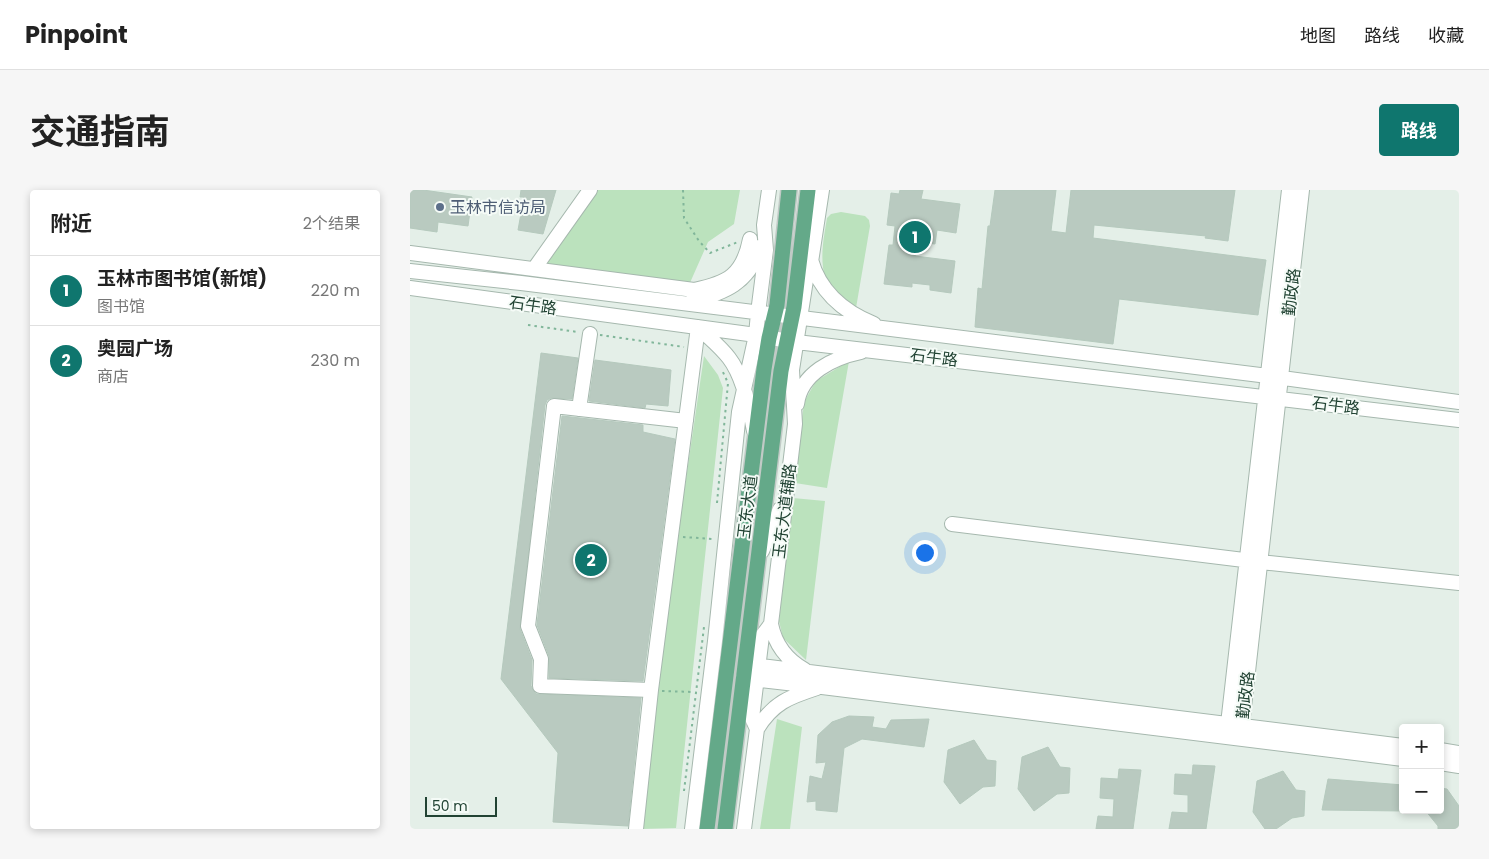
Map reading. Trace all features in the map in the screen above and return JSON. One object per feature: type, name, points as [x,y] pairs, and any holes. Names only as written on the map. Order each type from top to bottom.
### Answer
[{"type":"main road","name":"玉东大道","points":[[707,829],[756,440],[762,336],[774,316],[789,190]]},
{"type":"main road","name":"玉东大道","points":[[724,829],[751,672],[758,561],[772,442],[781,371],[792,341],[796,318],[808,190]]},
{"type":"main road","points":[[756,440],[760,425],[766,421],[771,424],[772,442]]},
{"type":"street","points":[[534,269],[590,190]]},
{"type":"street","points":[[685,304],[711,297],[744,278],[758,252],[769,190]]},
{"type":"street","points":[[796,318],[811,262],[822,190]]},
{"type":"street","name":"勤政路","points":[[1234,738],[1228,724],[1253,561],[1272,397],[1289,190]]},
{"type":"street","name":"勤政路","points":[[1274,377],[1302,190]]},
{"type":"street","points":[[804,217],[811,262],[818,280],[836,302],[855,315],[891,330]]},
{"type":"street","points":[[692,829],[709,693],[739,412],[762,336],[758,313],[766,250],[764,225]]},
{"type":"street","points":[[410,253],[694,290],[714,286],[738,271],[747,257],[750,239]]},
{"type":"street","name":"石牛路","points":[[410,271],[1274,377],[1459,402]]},
{"type":"street","name":"石牛路","points":[[410,288],[792,341],[1459,420]]},
{"type":"street","points":[[636,829],[698,327]]},
{"type":"street","points":[[698,327],[730,358],[738,372],[750,408],[756,440]]},
{"type":"street","points":[[579,409],[590,334]]},
{"type":"street","name":"玉东大道辅路","points":[[744,829],[757,729],[752,718],[751,672],[762,636],[771,624],[794,424],[792,341]]},
{"type":"street","points":[[758,561],[782,504],[798,399],[805,383],[823,366],[834,360],[874,350]]},
{"type":"street","points":[[652,690],[540,686],[541,659],[528,626],[554,406],[686,422]]},
{"type":"street","points":[[952,524],[1253,561],[1459,583]]},
{"type":"street","name":"勤政路","points":[[1234,738],[1242,725],[1253,561]]},
{"type":"street","points":[[771,624],[774,638],[785,654],[795,664],[808,672]]},
{"type":"street","points":[[751,672],[808,672],[1399,745]]},
{"type":"street","points":[[751,672],[822,686],[1399,759]]},
{"type":"street","points":[[757,729],[778,704],[793,696],[822,686]]},
{"type":"street","points":[[1444,751],[1459,753]]},
{"type":"street","points":[[1444,764],[1459,766]]},
{"type":"path","points":[[683,190],[684,218],[699,241],[710,253],[730,244],[750,239]]},
{"type":"path","points":[[528,325],[696,348]]},
{"type":"path","points":[[717,506],[728,383],[720,365]]},
{"type":"path","points":[[671,537],[726,539]]},
{"type":"path","points":[[683,797],[704,625]]},
{"type":"path","points":[[652,690],[709,693]]},
{"type":"green space","points":[[597,190],[740,190],[734,224],[708,242],[689,285],[542,267]]},
{"type":"green space","points":[[841,212],[865,216],[869,220],[870,226],[856,308],[835,295],[829,287],[823,268],[822,258],[827,218],[831,214]]},
{"type":"green space","points":[[704,356],[718,375],[723,388],[676,828],[641,829],[671,581]]},
{"type":"green space","points":[[849,361],[827,488],[795,483],[804,402],[816,381]]},
{"type":"green space","points":[[793,498],[825,501],[806,660],[783,638],[779,621]]},
{"type":"green space","points":[[777,719],[802,727],[790,829],[760,829]]},
{"type":"building","name":"玉林市信访局","points":[[410,190],[472,197],[468,226],[438,222],[437,232],[410,228]]},
{"type":"building","points":[[521,190],[556,190],[543,234],[518,230],[524,197],[520,197]]},
{"type":"building","points":[[900,190],[923,190],[921,199],[960,204],[956,233],[937,230],[935,244],[917,242],[915,256],[955,261],[951,293],[930,290],[930,285],[912,283],[912,287],[884,284],[889,245],[893,245],[895,226],[887,225],[891,193],[899,194]]},
{"type":"building","points":[[995,190],[1056,190],[1051,231],[1066,233],[1071,190],[1235,190],[1228,241],[1205,238],[1206,236],[1094,225],[1093,238],[1266,260],[1258,315],[1119,299],[1113,344],[975,327],[978,288],[982,289],[988,226],[990,226]]},
{"type":"building","points":[[541,353],[578,358],[572,399],[551,398],[547,400],[545,405],[520,629],[532,660],[531,686],[536,694],[641,698],[628,826],[553,822],[558,753],[501,679]]},
{"type":"building","points":[[595,360],[671,370],[668,406],[646,404],[645,408],[589,401]]},
{"type":"building","points":[[562,416],[643,425],[643,432],[675,439],[643,681],[549,678],[549,656],[537,625]]},
{"type":"building","points":[[849,716],[874,717],[872,727],[886,729],[891,720],[929,719],[924,747],[862,739],[844,748],[837,812],[816,810],[816,801],[807,802],[810,776],[822,779],[826,762],[816,763],[818,735],[832,722]]},
{"type":"building","points":[[974,740],[987,760],[996,761],[995,786],[983,787],[960,804],[944,782],[948,750]]},
{"type":"building","points":[[1048,747],[1060,767],[1070,768],[1069,793],[1057,794],[1034,811],[1018,789],[1022,757]]},
{"type":"building","points":[[1193,765],[1215,766],[1206,829],[1169,829],[1172,812],[1188,813],[1188,795],[1174,794],[1175,774],[1192,775]]},
{"type":"building","points":[[1119,769],[1141,770],[1133,829],[1096,829],[1098,816],[1113,817],[1114,799],[1100,798],[1101,778],[1118,779]]},
{"type":"building","points":[[1283,771],[1296,790],[1305,791],[1304,816],[1292,818],[1276,829],[1265,829],[1253,812],[1257,781]]},
{"type":"building","points":[[1328,779],[1399,785],[1399,811],[1322,810]]},
{"type":"building","points":[[1444,789],[1447,789],[1459,806],[1459,829],[1438,829],[1438,826],[1428,814],[1444,814]]},
{"type":"place","name":"玉林市信访局","points":[[440,207]]},
{"type":"place","name":"玉林市图书馆(新馆)","points":[[915,237]]},
{"type":"place","name":"奥园广场","points":[[591,560]]}]
